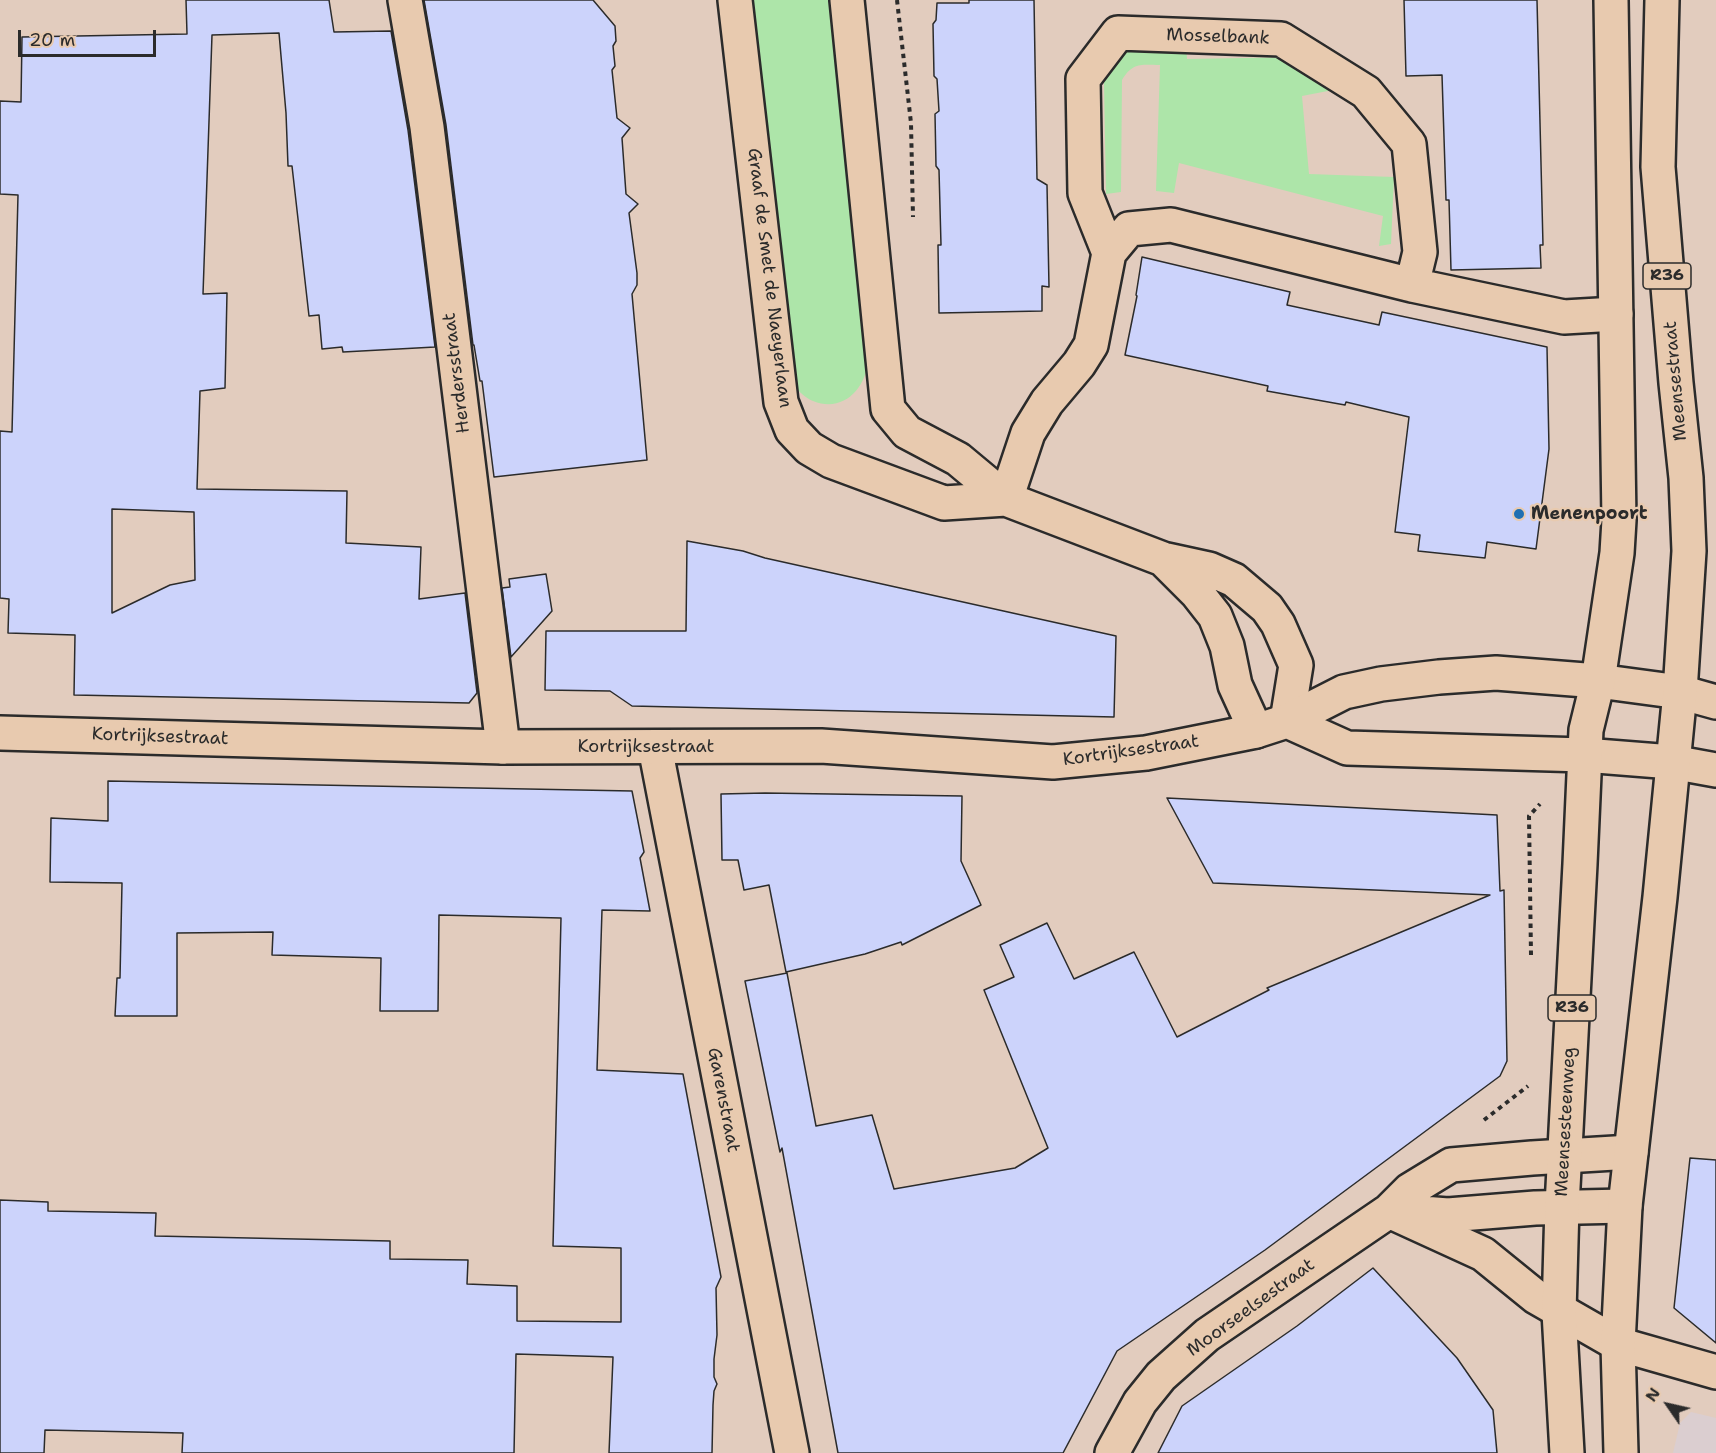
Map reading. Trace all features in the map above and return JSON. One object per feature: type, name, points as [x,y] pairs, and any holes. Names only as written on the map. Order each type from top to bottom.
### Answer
[{"type":"street","name":"Herdersstraat","points":[[405,0],[427,127],[503,747]]},
{"type":"street","name":"Graaf de Smet de Naeyerlaan","points":[[735,0],[781,402],[792,430],[809,448],[831,461],[944,503],[1006,499]]},
{"type":"street","name":"Graaf de Smet de Naeyerlaan","points":[[847,0],[888,409],[908,432],[958,459],[1006,499],[1163,559],[1209,569],[1234,580],[1267,608],[1278,624],[1296,665],[1287,721]]},
{"type":"street","name":"R36","points":[[1584,755],[1586,730],[1598,681],[1617,553],[1619,520],[1611,0]]},
{"type":"street","name":"Meensestraat","points":[[1662,0],[1658,167],[1686,478],[1689,551],[1680,692],[1672,762]]},
{"type":"street","name":"Mosselbank","points":[[1109,253],[1085,193],[1083,79],[1118,33],[1281,39],[1366,92],[1410,144],[1420,252],[1412,285]]},
{"type":"street","points":[[1006,499],[1028,433],[1047,402],[1091,345],[1109,253],[1129,229],[1171,225],[1412,285],[1564,317],[1616,314]]},
{"type":"street","name":"Graaf de Smet de Naeyerlaan","points":[[1163,559],[1197,593],[1215,616],[1227,646],[1235,685],[1256,731]]},
{"type":"street","name":"Kortrijksestraat","points":[[0,733],[503,747],[821,746],[1053,762],[1146,753],[1256,731],[1287,721],[1344,692],[1382,684],[1439,677],[1496,674],[1598,681],[1680,692],[1716,702]]},
{"type":"street","points":[[1287,721],[1347,748],[1584,755],[1672,762],[1716,771]]},
{"type":"street","name":"Garenstraat","points":[[655,747],[792,1453]]},
{"type":"street","name":"Meensesteenweg","points":[[1567,1453],[1559,1312],[1564,1156],[1581,864],[1584,755]]},
{"type":"street","name":"R36","points":[[1621,1453],[1618,1344],[1625,1206],[1660,897],[1672,762]]},
{"type":"street","name":"Moorseelsestraat","points":[[1112,1453],[1140,1402],[1161,1376],[1207,1335],[1389,1211],[1410,1191],[1451,1165],[1631,1152]]},
{"type":"street","points":[[1389,1211],[1448,1215],[1562,1206],[1625,1206]]},
{"type":"street","points":[[1389,1211],[1484,1254],[1536,1297],[1618,1344],[1716,1372]]},
{"type":"shaded area","points":[[1691,1412],[1716,1418],[1716,1453],[1673,1453],[1680,1423]]},
{"type":"green space","points":[[749,0],[833,0],[868,360],[858,389],[843,401],[834,404],[813,401],[794,386]]},
{"type":"green space","points":[[1139,46],[1186,46],[1187,59],[1301,57],[1333,90],[1302,96],[1309,174],[1394,177],[1391,244],[1379,246],[1383,216],[1179,163],[1174,193],[1156,191],[1160,65],[1134,67],[1122,80],[1121,192],[1106,194],[1104,83],[1110,62],[1122,51]]},
{"type":"building","points":[[186,0],[329,0],[334,32],[391,31],[408,130],[435,347],[343,352],[342,347],[322,349],[319,315],[309,316],[292,166],[288,166],[279,33],[212,35],[203,294],[227,293],[225,388],[200,391],[197,489],[347,491],[346,543],[421,547],[419,599],[465,593],[477,693],[469,703],[74,695],[75,635],[8,633],[9,599],[0,598],[0,431],[12,432],[18,195],[0,194],[0,101],[21,102],[22,37],[187,34]],"holes":[[[112,509],[194,512],[195,580],[170,585],[112,613]]]},
{"type":"building","points":[[424,0],[593,0],[615,26],[616,41],[613,46],[615,66],[612,70],[617,118],[630,128],[622,138],[626,194],[638,204],[629,213],[637,273],[637,285],[632,294],[647,460],[494,477],[482,381],[480,381],[473,345],[446,125]]},
{"type":"building","points":[[969,0],[1034,0],[1037,179],[1047,185],[1049,287],[1042,286],[1042,311],[939,313],[938,245],[941,245],[935,114],[939,111],[937,79],[934,76],[933,24],[936,20],[937,3],[969,3]]},
{"type":"building","points":[[1404,0],[1537,0],[1543,245],[1540,245],[1541,268],[1451,270],[1442,75],[1406,76]]},
{"type":"building","points":[[1142,257],[1290,292],[1287,305],[1379,325],[1382,312],[1547,347],[1549,449],[1536,549],[1487,542],[1485,558],[1418,551],[1420,535],[1395,532],[1409,417],[1346,402],[1345,405],[1267,391],[1268,386],[1125,355]]},
{"type":"building","points":[[687,541],[743,551],[765,558],[1116,636],[1114,717],[632,706],[610,691],[545,690],[546,631],[686,631]]},
{"type":"building","points":[[546,574],[552,611],[511,657],[502,588],[510,587],[509,579]]},
{"type":"building","points":[[108,781],[632,791],[644,852],[640,858],[650,911],[602,910],[597,1070],[683,1074],[721,1277],[716,1288],[717,1335],[714,1377],[717,1384],[714,1391],[712,1453],[609,1453],[613,1357],[516,1354],[514,1453],[182,1453],[183,1433],[45,1430],[44,1453],[0,1453],[0,1200],[48,1202],[48,1211],[156,1213],[155,1236],[390,1241],[390,1259],[468,1260],[467,1284],[517,1286],[517,1321],[621,1322],[621,1248],[553,1246],[561,918],[439,915],[438,1011],[380,1011],[381,958],[272,955],[273,932],[177,933],[177,1016],[115,1016],[117,978],[120,978],[122,883],[50,882],[51,818],[108,821]]},
{"type":"building","points":[[721,794],[962,796],[961,861],[981,905],[902,945],[901,942],[865,954],[786,972],[769,885],[744,890],[738,860],[722,860]]},
{"type":"building","points":[[1167,798],[1497,815],[1500,891],[1504,890],[1507,1061],[1500,1076],[1265,1250],[1117,1351],[1063,1453],[838,1453],[782,1148],[780,1152],[745,981],[787,973],[816,1126],[872,1115],[894,1189],[1015,1168],[1048,1148],[984,990],[1014,977],[1000,945],[1047,923],[1074,979],[1134,952],[1177,1037],[1269,990],[1267,988],[1490,895],[1213,883]]},
{"type":"building","points":[[1690,1158],[1716,1160],[1716,1343],[1674,1308]]},
{"type":"building","points":[[1373,1268],[1457,1358],[1493,1410],[1497,1453],[1158,1453],[1182,1406],[1297,1326]]},
{"type":"place","name":"Menenpoort","points":[[1519,514]]}]
